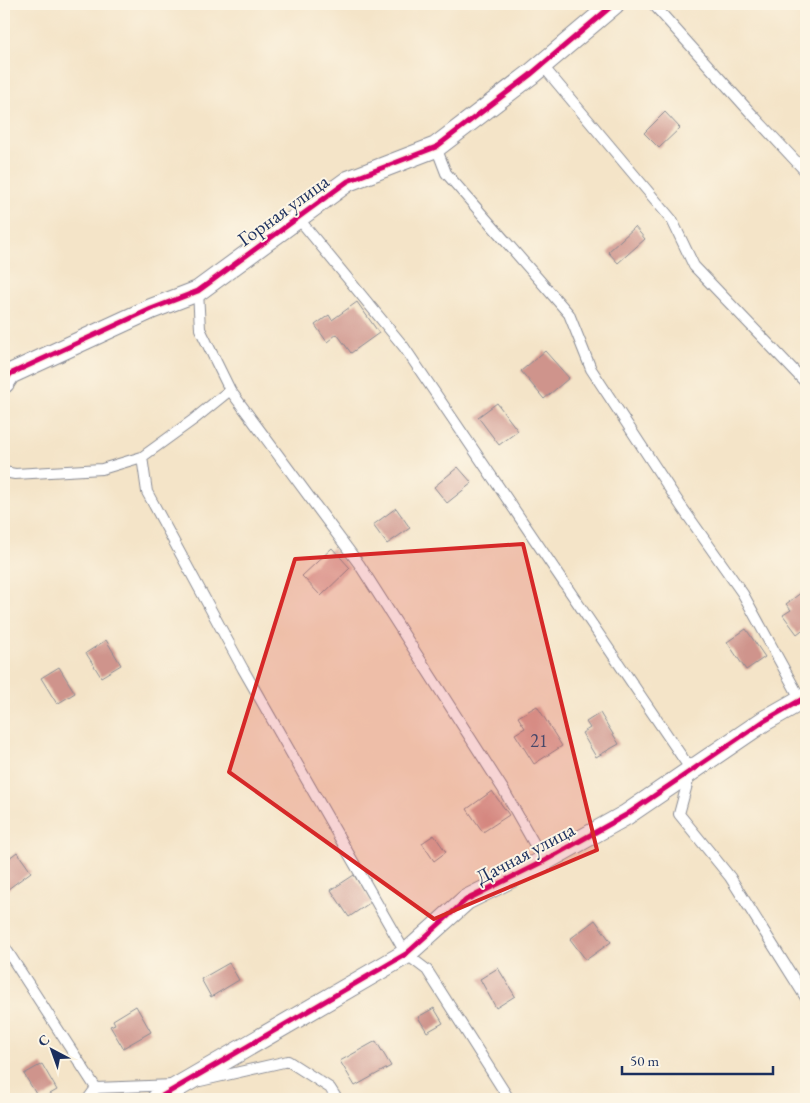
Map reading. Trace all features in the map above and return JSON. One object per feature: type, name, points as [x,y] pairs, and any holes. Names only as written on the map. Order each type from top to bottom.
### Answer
[{"type":"street","name":"Горная улица","points":[[4,383],[10,374],[151,309],[198,291],[348,181],[436,146],[542,65],[614,4]]},
{"type":"street","name":"Дачная улица","points":[[157,1099],[406,954],[466,900],[544,861],[626,815],[764,721],[803,698]]},
{"type":"lane","points":[[653,4],[806,172]]},
{"type":"lane","points":[[542,65],[672,220],[694,266],[806,383]]},
{"type":"lane","points":[[436,146],[446,173],[569,314],[591,369],[743,594],[803,698]]},
{"type":"lane","points":[[298,218],[404,348],[691,770],[680,814],[730,877],[806,998]]},
{"type":"lane","points":[[198,291],[200,329],[230,390],[359,564],[503,790],[544,861]]},
{"type":"lane","points":[[4,472],[15,474],[102,469],[142,457],[230,390]]},
{"type":"lane","points":[[142,457],[148,492],[243,670],[406,954],[428,970],[509,1099]]},
{"type":"lane","points":[[4,946],[96,1088]]},
{"type":"lane","points":[[96,1088],[182,1085],[288,1061],[330,1088],[337,1099]]},
{"type":"lane","points":[[88,1099],[96,1088]]},
{"type":"highlighted area","points":[[523,544],[597,850],[434,919],[229,772],[295,559]]},
{"type":"building","points":[[665,112],[680,128],[659,148],[644,133]]},
{"type":"building","points":[[635,227],[645,239],[618,263],[608,252]]},
{"type":"building","points":[[357,302],[379,333],[351,353],[337,334],[327,342],[315,325],[329,315],[332,320]]},
{"type":"building","points":[[545,351],[569,378],[544,399],[521,371]]},
{"type":"building","points":[[497,403],[518,431],[499,445],[478,417]]},
{"type":"building","points":[[458,467],[472,483],[447,503],[434,487]]},
{"type":"building","points":[[396,508],[410,528],[387,544],[373,525]]},
{"type":"building","points":[[332,548],[350,568],[321,596],[302,576]]},
{"type":"building","points":[[806,589],[806,627],[797,634],[783,615],[791,610],[786,604]]},
{"type":"building","points":[[746,629],[765,657],[746,670],[727,642]]},
{"type":"building","points":[[106,640],[121,665],[101,677],[86,653]]},
{"type":"building","points":[[59,667],[75,693],[57,704],[41,678]]},
{"type":"building","points":[[537,706],[562,746],[534,764],[515,734],[525,728],[518,717]]},
{"type":"building","points":[[600,713],[619,744],[596,757],[582,733],[590,728],[586,722]]},
{"type":"building","points":[[492,791],[509,815],[483,832],[467,809]]},
{"type":"building","points":[[434,835],[446,852],[434,861],[422,843]]},
{"type":"building","points":[[17,852],[31,872],[4,892],[4,862]]},
{"type":"building","points":[[354,875],[371,902],[349,917],[331,890]]},
{"type":"building","points":[[595,920],[611,942],[586,960],[570,939]]},
{"type":"building","points":[[229,963],[239,980],[211,997],[201,979]]},
{"type":"building","points":[[498,968],[515,996],[496,1008],[480,979]]},
{"type":"building","points":[[136,1006],[151,1032],[123,1048],[110,1026],[115,1024],[113,1020]]},
{"type":"building","points":[[434,1008],[443,1023],[427,1032],[418,1017]]},
{"type":"building","points":[[376,1041],[391,1066],[355,1086],[340,1061]]},
{"type":"building","points":[[42,1064],[57,1090],[39,1099],[24,1074]]},
{"type":"cycle path","points":[[4,383],[10,374],[151,309],[198,291],[348,181],[436,147],[530,75],[614,4]]},
{"type":"cycle path","points":[[157,1099],[406,954],[466,900],[544,861],[626,815],[764,721],[806,697]]}]
